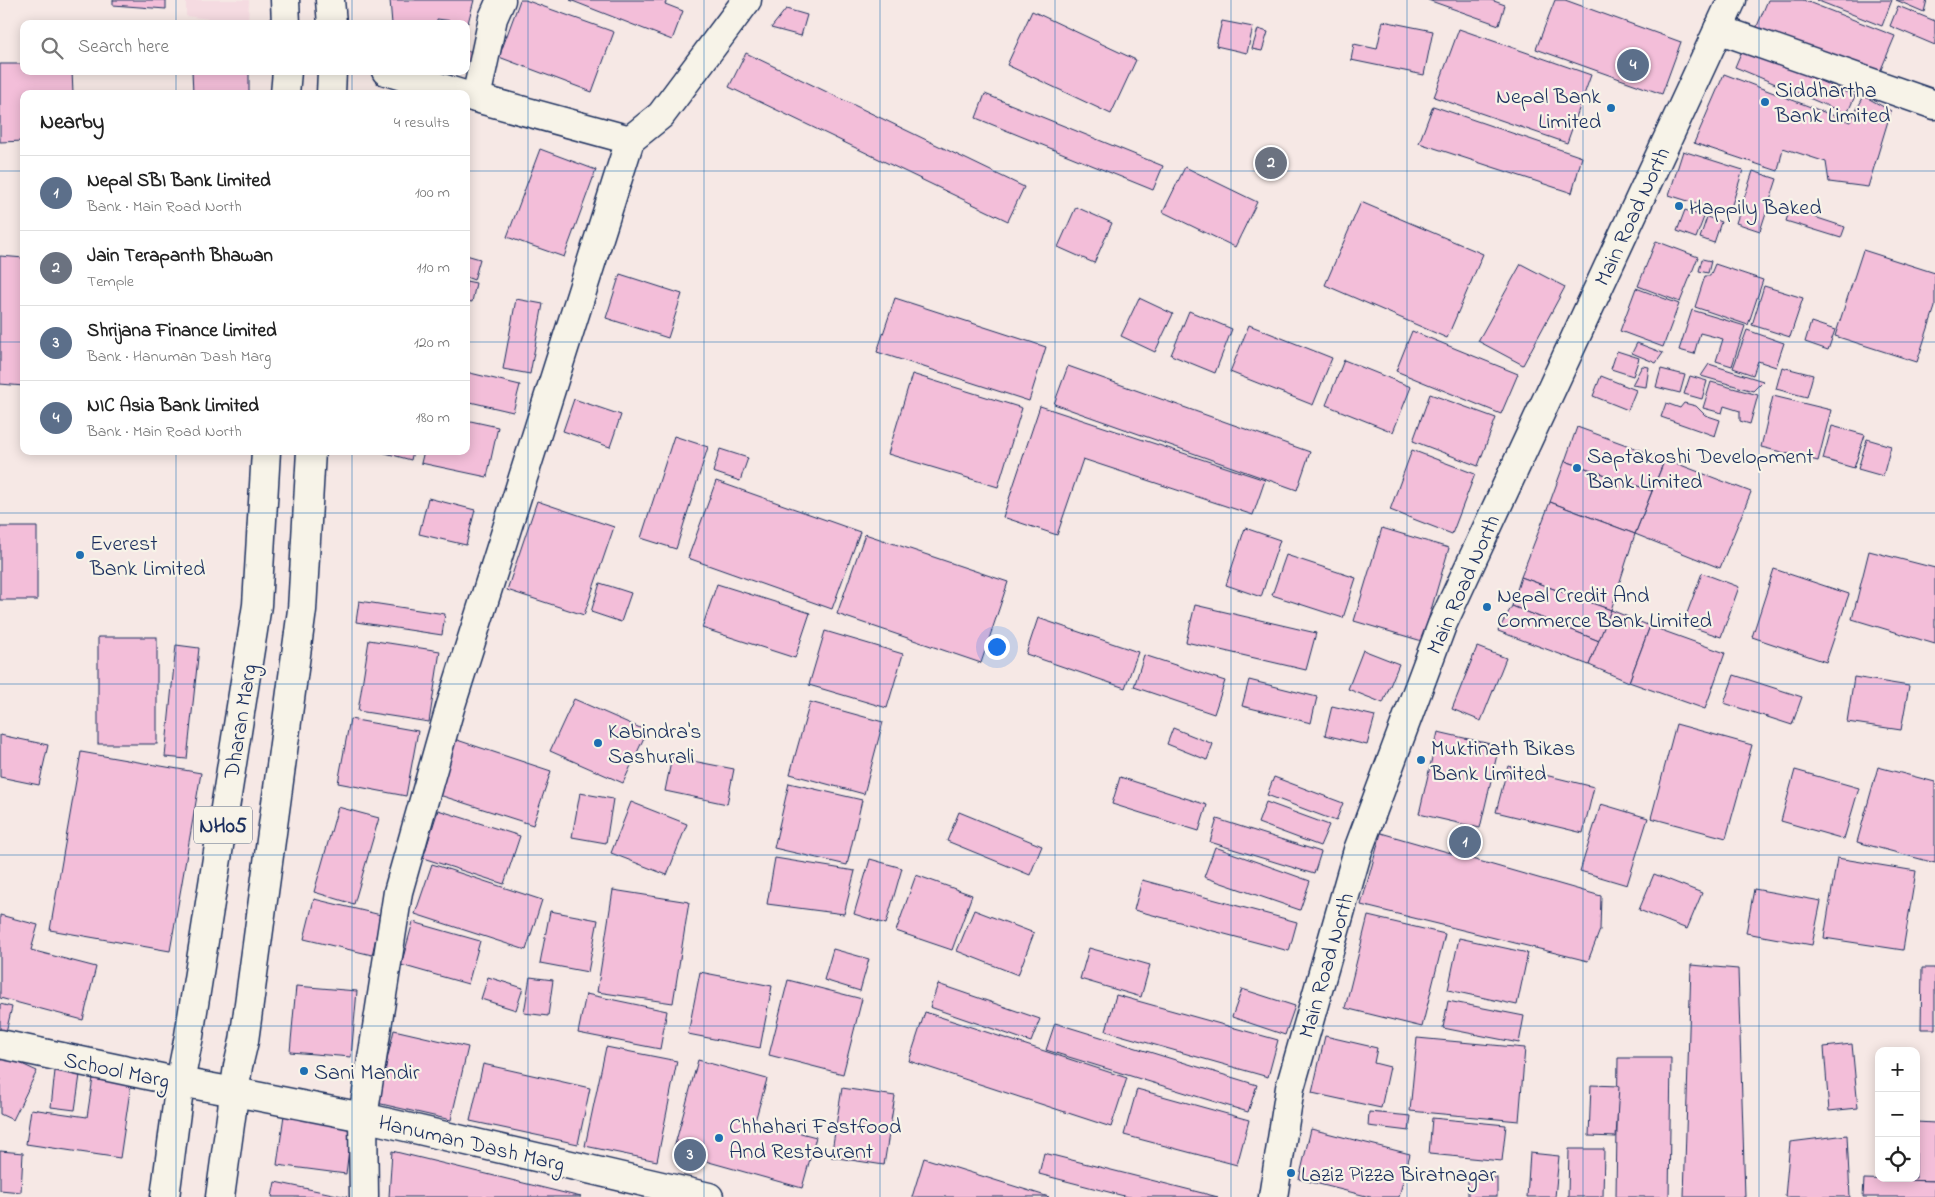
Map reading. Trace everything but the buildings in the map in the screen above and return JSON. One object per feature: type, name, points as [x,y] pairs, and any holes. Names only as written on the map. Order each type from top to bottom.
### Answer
[{"type":"main road","points":[[285,0],[286,20]]},
{"type":"main road","points":[[330,0],[332,20]]},
{"type":"main road","points":[[470,90],[493,18],[501,0]]},
{"type":"main road","points":[[364,1197],[363,1117],[398,892],[450,708],[630,140],[661,115],[748,0]]},
{"type":"main road","name":"Main Road North","points":[[1273,1197],[1290,1088],[1358,850],[1442,625],[1732,0]]},
{"type":"main road","points":[[1718,29],[1935,105]]},
{"type":"main road","points":[[285,90],[286,75]]},
{"type":"main road","points":[[331,90],[332,75]]},
{"type":"main road","points":[[399,75],[448,90]]},
{"type":"main road","points":[[470,97],[630,140]]},
{"type":"main road","name":"Dharan Marg","points":[[165,1197],[180,1082],[189,1036],[257,605],[266,455]]},
{"type":"main road","name":"Dharan Marg","points":[[220,1197],[245,1031],[302,610],[311,455]]},
{"type":"main road","name":"School Marg","points":[[0,1044],[235,1092]]},
{"type":"main road","name":"Hanuman Dash Marg","points":[[235,1092],[363,1117],[709,1197]]},
{"type":"shaded area","points":[[186,0],[249,0],[248,20],[217,20],[186,16]]},
{"type":"place","name":"NIC Asia Bank Limited","points":[[1633,65]]},
{"type":"place","name":"Siddhartha Bank Limited","points":[[1765,102]]},
{"type":"place","name":"Nepal Bank Limited","points":[[1611,108]]},
{"type":"place","name":"Jain Terapanth Bhawan","points":[[1271,163]]},
{"type":"place","name":"Happily Baked","points":[[1679,206]]},
{"type":"place","name":"Saptakoshi Development Bank Limited","points":[[1577,468]]},
{"type":"place","name":"Everest Bank Limited","points":[[80,555]]},
{"type":"place","name":"Nepal Credit And Commerce Bank Limited","points":[[1487,607]]},
{"type":"place","name":"Kabindra's Sashurali","points":[[598,743]]},
{"type":"place","name":"Muktinath Bikas Bank Limited","points":[[1421,760]]},
{"type":"place","name":"Nepal SBI Bank Limited","points":[[1465,842]]},
{"type":"place","name":"Sani Mandir","points":[[304,1071]]},
{"type":"place","name":"Chhahari Fastfood And Restaurant","points":[[719,1138]]},
{"type":"place","name":"Shrijana Finance Limited","points":[[690,1155]]},
{"type":"place","name":"Laziz Pizza Biratnagar","points":[[1291,1173]]}]
